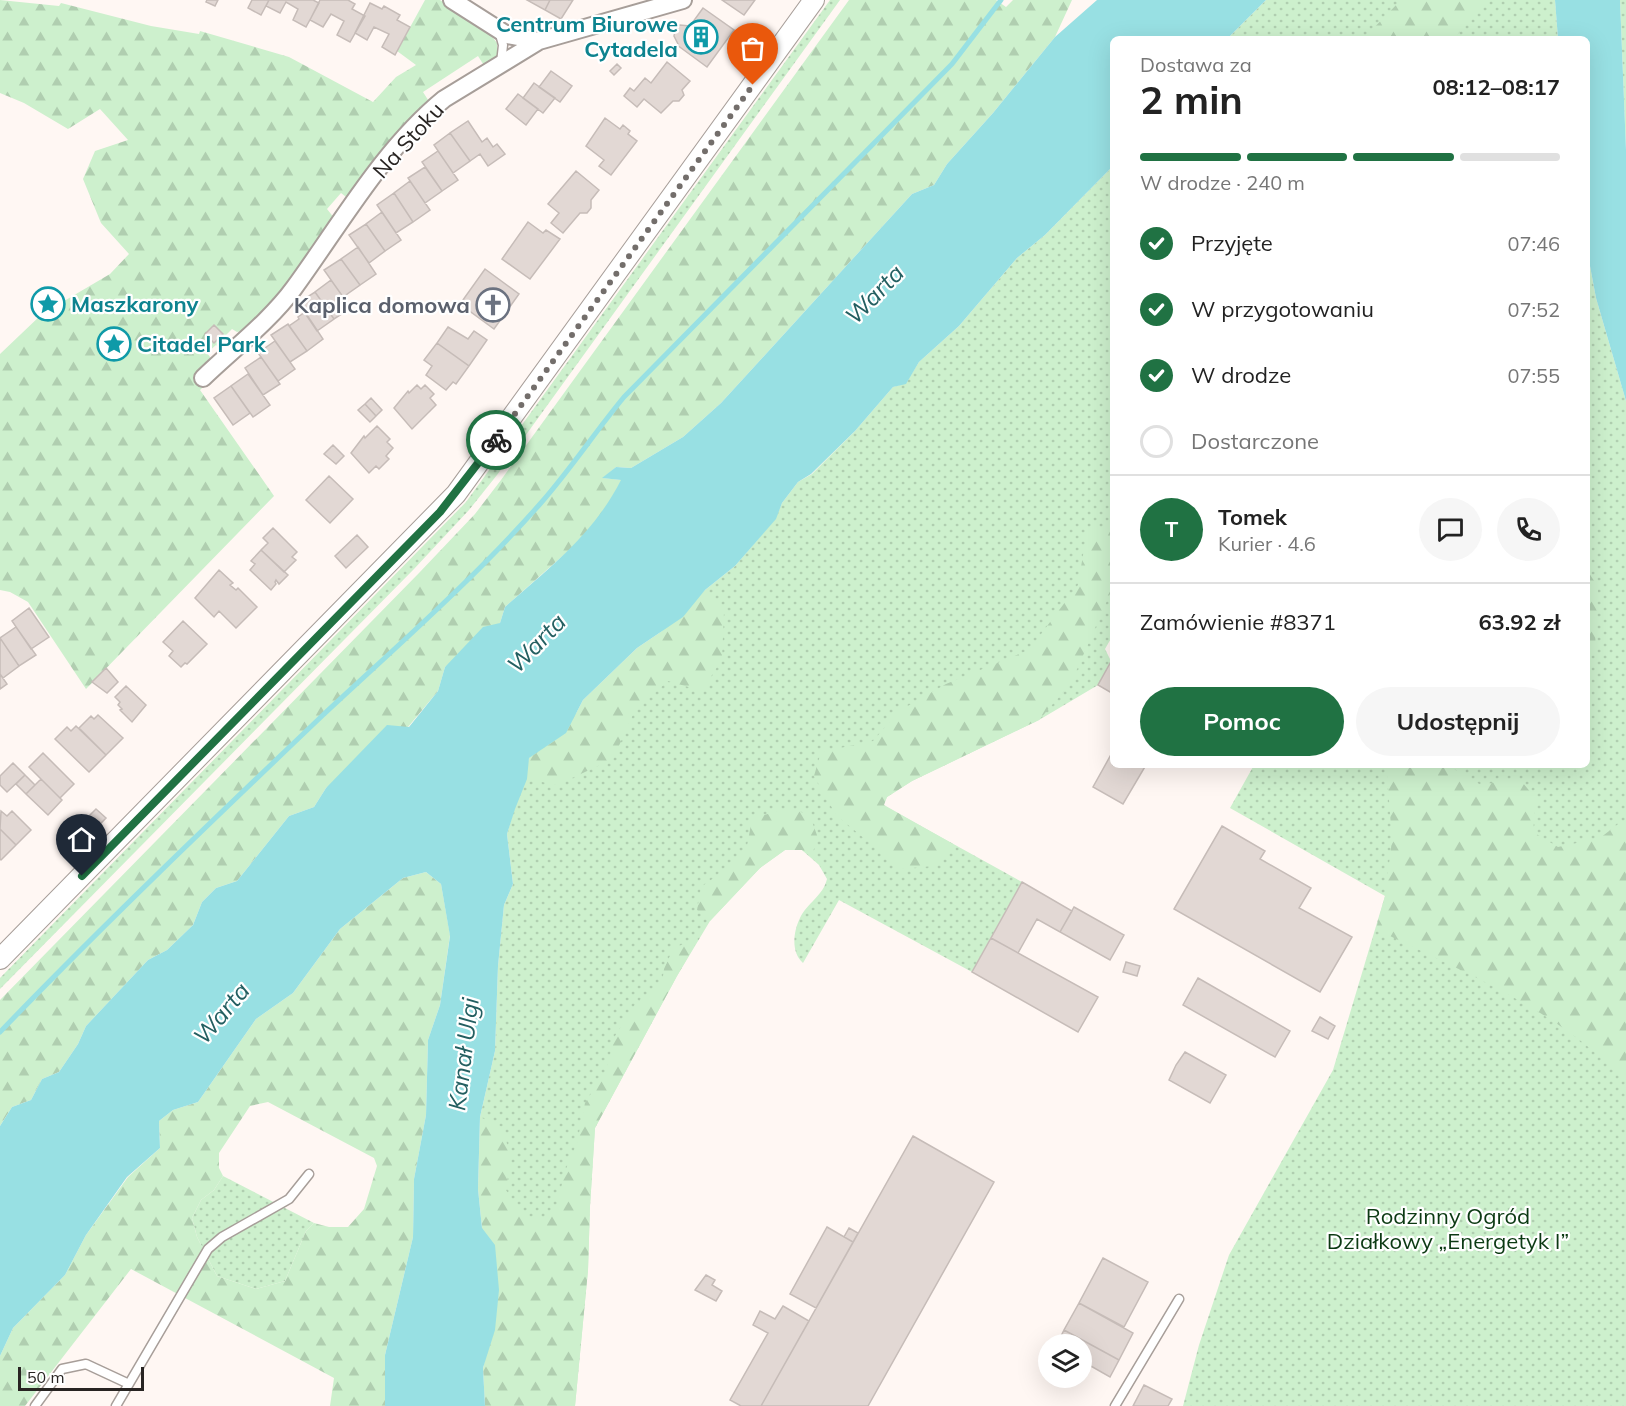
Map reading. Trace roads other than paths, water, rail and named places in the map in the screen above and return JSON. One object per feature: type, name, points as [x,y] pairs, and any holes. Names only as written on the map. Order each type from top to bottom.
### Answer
[{"type":"street","points":[[452,0],[499,31],[521,39],[539,41]]},
{"type":"street","name":"Na Stoku","points":[[202,378],[283,302],[387,159],[432,108],[457,90],[539,41],[683,0]]},
{"type":"street","points":[[0,959],[456,494],[814,0]]},
{"type":"lane","points":[[499,31],[503,45],[501,65]]},
{"type":"lane","points":[[116,1406],[208,1249],[222,1237],[289,1199],[309,1174]]},
{"type":"lane","points":[[1115,1406],[1179,1299]]},
{"type":"lane","points":[[35,1406],[62,1370],[86,1364],[129,1384]]},
{"type":"water","points":[[1097,0],[1266,0],[1230,36],[1110,36],[1110,169],[1045,235],[1017,258],[959,326],[919,362],[906,384],[893,387],[855,431],[811,474],[798,482],[782,503],[776,519],[735,566],[705,590],[683,617],[637,648],[583,700],[566,733],[529,758],[527,779],[507,834],[513,884],[504,905],[498,966],[495,1051],[480,1117],[478,1189],[482,1228],[495,1245],[499,1290],[495,1330],[483,1368],[485,1406],[385,1406],[385,1355],[413,1237],[414,1179],[426,1115],[428,1040],[440,1005],[450,936],[441,884],[426,872],[403,878],[340,929],[293,993],[256,1019],[198,1102],[173,1110],[159,1121],[160,1148],[127,1177],[86,1235],[65,1275],[13,1328],[0,1356],[0,1126],[12,1107],[31,1100],[42,1079],[59,1072],[78,1044],[86,1026],[148,960],[167,950],[193,925],[202,902],[216,888],[237,881],[289,816],[314,807],[326,788],[387,725],[409,727],[438,691],[445,667],[483,627],[500,623],[505,607],[584,534],[610,500],[621,480],[602,478],[616,467],[631,468],[683,437],[721,403],[912,194],[934,185],[947,164],[993,113],[1055,37]]},
{"type":"water","points":[[1555,0],[1620,0],[1626,150],[1626,401],[1596,298],[1590,266],[1590,36],[1558,36]]},
{"type":"waterway","points":[[0,1032],[201,832],[488,559],[551,491],[624,397],[952,64],[1001,0]]},
{"type":"place","name":"Centrum Biurowe Cytadela","points":[[701,37]]},
{"type":"place","name":"Maszkarony","points":[[48,304]]},
{"type":"place","name":"Kaplica domowa","points":[[493,305]]},
{"type":"place","name":"Citadel Park","points":[[114,344]]},
{"type":"water label","name":"Warta","points":[[874,294]]},
{"type":"water label","name":"Warta","points":[[536,643]]},
{"type":"water label","name":"Warta","points":[[221,1013]]},
{"type":"water label","name":"Kanał Ulgi","points":[[463,1054]]},
{"type":"park label","name":"Rodzinny Ogród Działkowy „Energetyk I”","points":[[1448,1228]]}]
